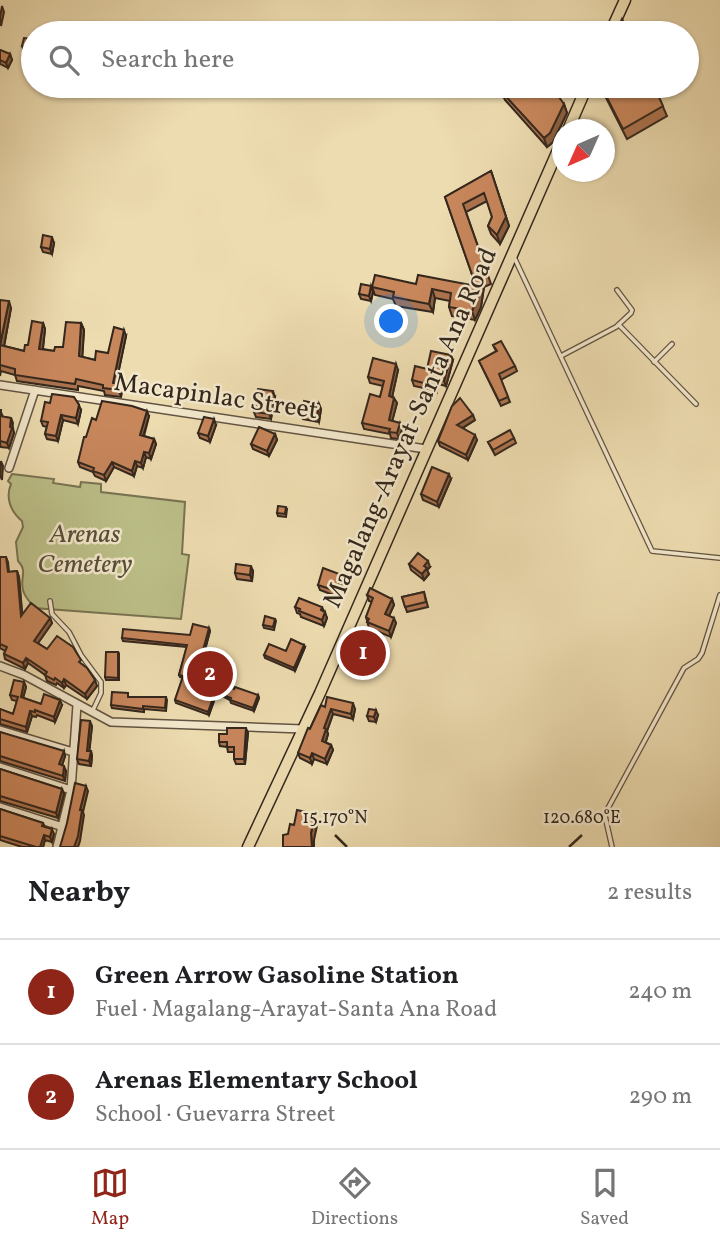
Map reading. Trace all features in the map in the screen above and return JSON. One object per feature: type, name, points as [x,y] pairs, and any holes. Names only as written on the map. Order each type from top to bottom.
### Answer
[{"type":"main road","points":[[615,21],[625,0]]},
{"type":"main road","points":[[573,119],[582,98]]},
{"type":"main road","name":"Magalang-Arayat-Santa Ana Road","points":[[248,847],[303,729],[552,164]]},
{"type":"street","name":"Macapinlac Street","points":[[0,385],[426,449]]},
{"type":"street","points":[[9,468],[35,390]]},
{"type":"street","points":[[0,666],[24,675],[111,722],[303,729]]},
{"type":"street","points":[[57,847],[71,790],[77,705]]},
{"type":"street","points":[[0,730],[73,752]]},
{"type":"street","points":[[0,767],[71,790]]},
{"type":"street","points":[[0,807],[63,827]]},
{"type":"lane","points":[[513,253],[652,551],[720,558]]},
{"type":"lane","points":[[561,356],[619,325],[632,310],[617,290]]},
{"type":"lane","points":[[619,325],[696,404]]},
{"type":"lane","points":[[654,362],[671,344]]},
{"type":"lane","points":[[612,847],[604,816],[684,668],[702,653],[720,595]]},
{"type":"lane","points":[[50,601],[52,614],[69,632],[81,655],[102,682],[101,693],[92,712]]},
{"type":"green space","name":"Arenas Cemetery","points":[[12,474],[54,479],[53,483],[80,487],[81,482],[101,484],[101,492],[185,502],[182,554],[189,555],[181,619],[34,608],[22,588],[23,569],[18,561],[16,542],[23,527],[9,499],[11,484],[8,481]]},
{"type":"building","points":[[0,50],[10,54],[6,63],[0,60]]},
{"type":"building","points":[[507,98],[560,98],[564,104],[557,119],[552,119],[550,133],[544,138]]},
{"type":"building","points":[[607,98],[659,98],[663,106],[623,129]]},
{"type":"building","points":[[491,171],[506,217],[497,235],[488,226],[492,217],[484,193],[463,204],[488,275],[481,279],[478,298],[472,311],[449,307],[451,293],[432,289],[429,304],[393,297],[394,292],[372,287],[375,275],[416,284],[418,275],[476,286],[445,197]]},
{"type":"building","points":[[43,235],[52,237],[50,249],[41,247]]},
{"type":"building","points":[[361,284],[371,286],[369,296],[359,294]]},
{"type":"building","points":[[0,300],[9,301],[0,345]]},
{"type":"building","points":[[32,321],[43,323],[39,349],[54,351],[55,347],[63,347],[66,322],[81,323],[79,356],[95,360],[96,351],[108,353],[114,327],[124,330],[113,383],[120,384],[119,390],[76,379],[75,384],[15,375],[15,369],[0,365],[0,345],[24,351],[25,345],[28,345]]},
{"type":"building","points":[[501,341],[515,366],[499,374],[508,397],[499,401],[479,361],[497,351],[493,345]]},
{"type":"building","points":[[431,351],[451,355],[444,381],[436,379],[435,386],[412,380],[415,366],[427,369]]},
{"type":"building","points":[[373,358],[396,364],[389,396],[394,398],[389,420],[400,423],[397,433],[362,423],[370,394],[380,397],[384,381],[368,377]]},
{"type":"building","points":[[258,389],[273,391],[269,414],[254,412]]},
{"type":"building","points":[[52,394],[74,397],[79,405],[76,418],[61,415],[56,436],[45,434],[48,422],[41,421],[45,402],[50,403]]},
{"type":"building","points":[[460,398],[473,415],[457,425],[475,435],[466,455],[438,441],[452,406]]},
{"type":"building","points":[[102,401],[147,411],[140,435],[154,439],[149,453],[144,452],[141,463],[135,461],[132,471],[112,462],[104,475],[78,462],[84,437],[92,418],[96,420]]},
{"type":"building","points":[[304,401],[319,404],[317,417],[301,414]]},
{"type":"building","points":[[0,416],[11,418],[12,428],[7,443],[0,441]]},
{"type":"building","points":[[204,417],[214,419],[208,436],[198,433]]},
{"type":"building","points":[[259,427],[275,434],[267,451],[251,444]]},
{"type":"building","points":[[510,430],[514,438],[493,450],[488,442]]},
{"type":"building","points":[[432,467],[449,474],[437,502],[421,494]]},
{"type":"building","points":[[278,506],[286,507],[285,514],[277,513]]},
{"type":"building","points":[[418,553],[428,561],[422,574],[409,564]]},
{"type":"building","points":[[0,557],[6,557],[8,572],[17,571],[21,616],[31,603],[50,618],[34,641],[47,649],[57,636],[73,647],[81,660],[79,662],[95,680],[85,694],[64,679],[62,683],[45,675],[47,672],[26,658],[23,663],[4,654],[7,647],[0,644]]},
{"type":"building","points":[[236,564],[251,566],[250,575],[235,573]]},
{"type":"building","points":[[323,568],[342,575],[336,591],[318,585]]},
{"type":"building","points":[[370,588],[392,599],[385,614],[394,618],[389,631],[367,622],[369,619],[366,617],[373,598],[367,595]]},
{"type":"building","points":[[424,592],[426,602],[405,607],[402,597]]},
{"type":"building","points":[[299,598],[322,607],[321,610],[325,612],[322,620],[299,611],[300,609],[295,607]]},
{"type":"building","points":[[265,616],[275,619],[273,627],[263,625]]},
{"type":"building","points":[[193,624],[209,628],[193,687],[214,695],[208,712],[175,700],[183,676],[179,675],[187,645],[122,638],[123,629],[190,635]]},
{"type":"building","points":[[291,639],[304,645],[294,668],[264,655],[269,644],[286,651]]},
{"type":"building","points":[[106,652],[118,652],[118,678],[105,677]]},
{"type":"building","points":[[14,680],[24,682],[21,697],[41,704],[44,694],[60,700],[54,717],[35,710],[30,711],[26,727],[0,719],[0,709],[13,714],[18,697],[10,695]]},
{"type":"building","points":[[227,686],[258,695],[253,708],[223,695]]},
{"type":"building","points":[[112,692],[128,693],[128,697],[166,697],[165,708],[143,706],[143,709],[111,705]]},
{"type":"building","points":[[327,697],[353,703],[351,714],[331,709],[322,741],[331,745],[325,759],[312,753],[310,758],[298,753],[321,705],[325,707]]},
{"type":"building","points":[[369,709],[376,710],[374,717],[367,716]]},
{"type":"building","points":[[81,720],[90,721],[87,751],[91,751],[89,761],[77,759]]},
{"type":"building","points":[[227,728],[246,728],[244,759],[234,759],[234,747],[227,747],[227,742],[219,742],[219,734],[227,734]]},
{"type":"building","points":[[0,732],[64,751],[59,764],[64,766],[63,776],[0,756]]},
{"type":"building","points":[[0,769],[62,789],[56,813],[0,796]]},
{"type":"building","points":[[75,783],[86,786],[80,810],[78,836],[74,847],[60,847],[67,823]]},
{"type":"building","points":[[0,809],[43,823],[42,826],[52,829],[50,837],[44,835],[40,847],[36,847],[0,836]]},
{"type":"building","points":[[297,810],[315,814],[311,833],[312,847],[283,847],[283,835],[288,834],[290,824],[294,825]]},
{"type":"place","name":"Green Arrow Gasoline Station","points":[[363,653]]},
{"type":"place","name":"Arenas Elementary School","points":[[210,674]]}]
